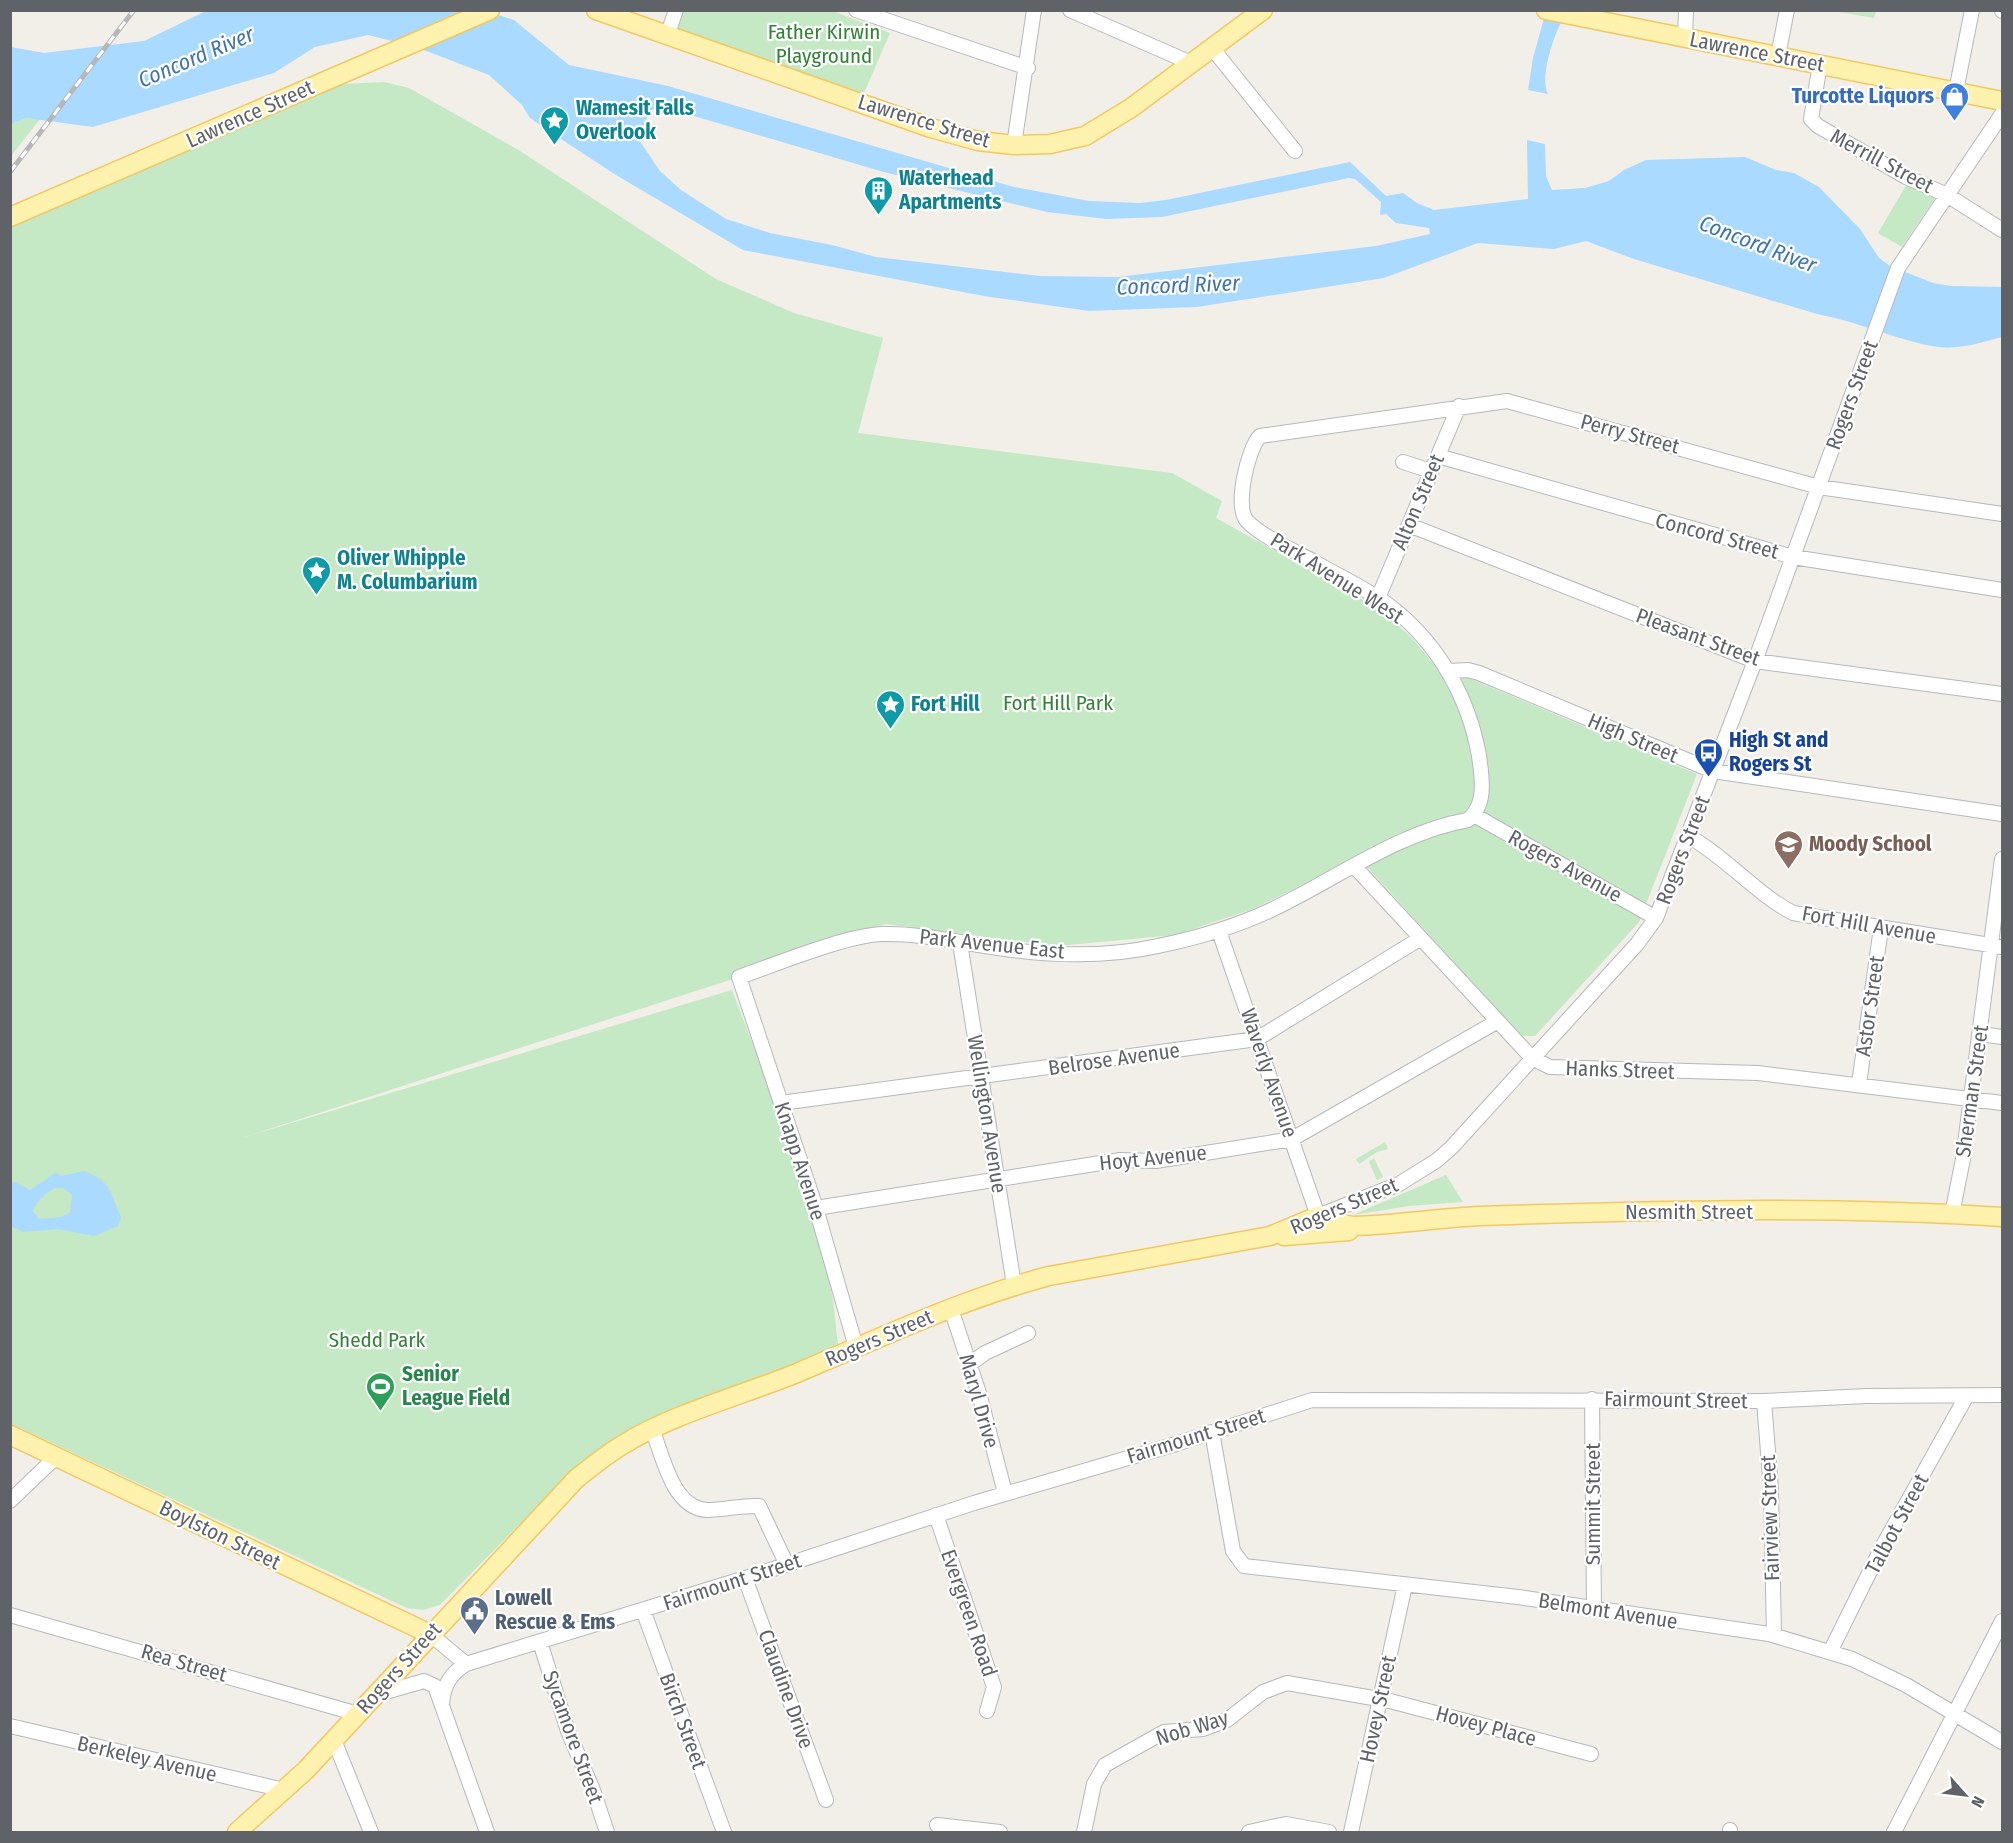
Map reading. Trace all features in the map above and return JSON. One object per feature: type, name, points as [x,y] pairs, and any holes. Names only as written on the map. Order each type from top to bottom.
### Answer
[{"type":"main road","name":"Lawrence Street","points":[[10,217],[490,10]]},
{"type":"main road","name":"Lawrence Street","points":[[596,10],[931,128],[978,141],[1014,145],[1050,144],[1085,136],[1123,113],[1263,10]]},
{"type":"main road","name":"Lawrence Street","points":[[1546,10],[2002,101]]},
{"type":"main road","name":"Nesmith Street","points":[[1318,1216],[1334,1223],[1376,1225],[1477,1216],[1628,1212],[2002,1216]]},
{"type":"main road","name":"Rogers Street","points":[[237,1833],[334,1740],[576,1479],[623,1444],[652,1429],[766,1386],[856,1347],[1014,1285],[1049,1276],[1270,1236],[1318,1216]]},
{"type":"main road","name":"Nesmith Street","points":[[1270,1236],[1361,1230],[1376,1225]]},
{"type":"main road","name":"Boylston Street","points":[[10,1435],[430,1634]]},
{"type":"street","points":[[667,36],[676,10]]},
{"type":"street","points":[[856,10],[1028,68]]},
{"type":"street","points":[[1014,145],[1028,68],[1034,10]]},
{"type":"street","points":[[1071,10],[1191,63]]},
{"type":"street","points":[[1684,38],[1686,10]]},
{"type":"street","points":[[1778,56],[1787,10]]},
{"type":"street","points":[[1956,91],[1972,10]]},
{"type":"street","points":[[1212,48],[1295,151]]},
{"type":"street","name":"Merrill Street","points":[[1820,64],[1811,119],[1818,126],[1896,171],[1947,195],[2002,230]]},
{"type":"street","name":"Rogers Street","points":[[1318,1216],[1399,1184],[1436,1161],[1451,1148],[1637,944],[1656,918],[1755,661],[1898,268],[2002,114]]},
{"type":"street","name":"Perry Street","points":[[1256,440],[1269,432],[1491,401],[1514,402],[1819,487],[2002,514]]},
{"type":"street","name":"Alton Street","points":[[1378,598],[1459,406]]},
{"type":"street","name":"Park Avenue West","points":[[1256,440],[1240,505],[1247,521],[1378,598],[1416,629],[1448,671],[1465,707],[1476,742],[1482,787],[1480,803],[1474,815]]},
{"type":"street","name":"Concord Street","points":[[1438,456],[1793,557],[2002,590]]},
{"type":"street","points":[[1403,462],[1431,471]]},
{"type":"street","name":"Pleasant Street","points":[[1409,525],[1755,661],[2002,694]]},
{"type":"street","name":"High Street","points":[[1448,671],[1468,670],[1479,673],[1713,771],[2002,814]]},
{"type":"street","name":"Park Avenue East","points":[[740,977],[872,935],[907,935],[1039,954],[1113,953],[1143,950],[1219,931],[1270,911],[1414,837],[1451,823],[1468,820],[1474,815]]},
{"type":"street","name":"Rogers Avenue","points":[[1474,815],[1656,918]]},
{"type":"street","name":"Fort Hill Avenue","points":[[1688,836],[1705,845],[1770,899],[1794,914],[1997,946]]},
{"type":"street","name":"Sherman Street","points":[[1952,1214],[1963,1159],[1980,1034],[1997,946],[2002,859]]},
{"type":"street","points":[[1354,866],[1532,1058]]},
{"type":"street","name":"Astor Street","points":[[1859,1084],[1881,928]]},
{"type":"street","name":"Waverly Avenue","points":[[1219,931],[1318,1216]]},
{"type":"street","name":"Belrose Avenue","points":[[781,1102],[1257,1039],[1421,938]]},
{"type":"street","name":"Wellington Avenue","points":[[960,942],[1014,1285]]},
{"type":"street","name":"Knapp Avenue","points":[[740,977],[816,1208],[856,1347]]},
{"type":"street","name":"Hoyt Avenue","points":[[816,1208],[1120,1160],[1156,1161],[1292,1139],[1498,1021]]},
{"type":"street","points":[[1980,1034],[2002,1037]]},
{"type":"street","name":"Hanks Street","points":[[1532,1058],[1550,1066],[1758,1073],[1859,1084],[2002,1104]]},
{"type":"street","name":"Maryl Drive","points":[[951,1309],[970,1364],[1005,1494]]},
{"type":"street","points":[[970,1364],[985,1353],[1028,1333]]},
{"type":"street","name":"Fairmount Street","points":[[466,1664],[745,1578],[936,1515],[1312,1400],[1764,1401],[1867,1396],[2002,1395]]},
{"type":"street","name":"Talbot Street","points":[[1830,1652],[1881,1549],[1966,1397]]},
{"type":"street","name":"Summit Street","points":[[1592,1399],[1594,1609]]},
{"type":"street","name":"Fairview Street","points":[[1764,1401],[1771,1490],[1774,1635]]},
{"type":"street","points":[[652,1429],[680,1497],[693,1507],[706,1510],[741,1505],[759,1506],[787,1564]]},
{"type":"street","name":"Belmont Avenue","points":[[1212,1432],[1233,1551],[1244,1566],[1594,1609],[1774,1635],[1852,1659],[1906,1685],[2002,1742]]},
{"type":"street","points":[[10,1501],[56,1457]]},
{"type":"street","name":"Evergreen Road","points":[[936,1515],[994,1687],[987,1711]]},
{"type":"street","name":"Claudine Drive","points":[[745,1578],[826,1800]]},
{"type":"street","name":"Hovey Street","points":[[1351,1833],[1405,1585]]},
{"type":"street","name":"Birch Street","points":[[643,1610],[724,1833]]},
{"type":"street","name":"Rea Street","points":[[10,1615],[358,1714]]},
{"type":"street","points":[[1894,1833],[2002,1621]]},
{"type":"street","points":[[430,1634],[466,1664],[457,1670],[444,1687],[442,1703]]},
{"type":"street","name":"Sycamore Street","points":[[540,1642],[568,1731],[593,1790],[606,1833]]},
{"type":"street","points":[[375,1695],[424,1681],[435,1686],[487,1833]]},
{"type":"street","name":"Nob Way","points":[[1083,1833],[1094,1784],[1105,1765],[1164,1732],[1203,1729],[1227,1720],[1263,1692],[1287,1683],[1380,1700]]},
{"type":"street","name":"Hovey Place","points":[[1380,1700],[1591,1754]]},
{"type":"street","name":"Berkeley Avenue","points":[[10,1726],[284,1790]]},
{"type":"street","points":[[334,1740],[371,1833]]},
{"type":"street","points":[[1250,1833],[1287,1824],[1329,1833]]},
{"type":"street","points":[[937,1825],[1000,1833]]},
{"type":"green space","name":"Father Kirwin Playground","points":[[830,10],[890,33],[864,93],[677,31],[684,11]]},
{"type":"green space","points":[[1876,10],[1874,18],[1834,11]]},
{"type":"green space","points":[[384,82],[409,88],[520,151],[716,279],[794,313],[883,338],[858,433],[1172,473],[1222,501],[1216,518],[1379,609],[1411,637],[1433,663],[1697,774],[1639,922],[1535,1036],[1521,1036],[1359,858],[1253,909],[1175,935],[1057,946],[885,924],[739,977],[245,1137],[732,990],[776,1104],[815,1220],[833,1300],[838,1345],[773,1376],[645,1423],[601,1447],[581,1462],[440,1605],[423,1610],[407,1608],[11,1424],[11,227],[342,84]]},
{"type":"green space","points":[[27,118],[40,119],[11,156],[11,124]]},
{"type":"green space","points":[[1907,184],[1935,198],[1902,247],[1878,233]]},
{"type":"green space","points":[[1385,1142],[1388,1149],[1377,1152],[1359,1164],[1356,1159]]},
{"type":"green space","points":[[1374,1158],[1383,1177],[1377,1180],[1369,1162]]},
{"type":"green space","points":[[1446,1175],[1463,1202],[1409,1206],[1353,1215]]},
{"type":"water","name":"Concord River","points":[[206,11],[487,11],[514,20],[569,65],[668,86],[1014,187],[1089,201],[1140,203],[1166,200],[1350,162],[1386,196],[1403,193],[1417,203],[1434,210],[1528,199],[1527,140],[1545,144],[1546,176],[1552,190],[1585,188],[1609,181],[1624,170],[1646,160],[1745,157],[1776,170],[1794,173],[1819,187],[1860,229],[1879,258],[1890,266],[1933,283],[1951,286],[2002,287],[2002,337],[1954,347],[1923,344],[1634,259],[1586,241],[1554,249],[1478,243],[1384,278],[1197,307],[1089,311],[984,296],[743,250],[616,175],[530,118],[522,105],[489,75],[416,47],[368,35],[315,47],[274,73],[93,127],[27,118],[11,124],[11,47],[44,53],[144,41]],"holes":[[[667,108],[880,171],[1047,212],[1106,219],[1162,217],[1349,178],[1355,179],[1381,202],[1380,215],[1386,214],[1396,223],[1429,228],[1430,234],[1376,246],[1118,277],[1040,276],[876,257],[832,245],[770,233],[726,219],[681,190],[660,171],[639,140],[650,110]]]},
{"type":"water","points":[[1546,11],[1563,19],[1546,67],[1545,78],[1548,94],[1528,90],[1533,58]]},
{"type":"water","points":[[84,1171],[105,1184],[112,1194],[121,1217],[118,1226],[94,1236],[58,1229],[23,1232],[11,1226],[11,1183],[16,1182],[30,1190],[55,1173],[62,1176]],"holes":[[[55,1188],[63,1188],[72,1195],[70,1212],[62,1217],[39,1219],[33,1211],[39,1201]]]},
{"type":"railway","points":[[10,172],[134,10]]},
{"type":"place","name":"Turcotte Liquors","points":[[1955,122]]},
{"type":"place","name":"Wamesit Falls Overlook","points":[[555,146]]},
{"type":"place","name":"Waterhead Apartments","points":[[878,216]]},
{"type":"place","name":"Oliver Whipple M. Columbarium","points":[[316,596]]},
{"type":"place","name":"Fort Hill","points":[[890,730]]},
{"type":"place","name":"High St and Rogers St","points":[[1708,778]]},
{"type":"place","name":"Moody School","points":[[1788,870]]},
{"type":"place","name":"Senior League Field","points":[[381,1412]]},
{"type":"place","name":"Lowell Rescue & Ems","points":[[474,1636]]},
{"type":"park label","name":"Fort Hill Park","points":[[1058,703]]},
{"type":"park label","name":"Shedd Park","points":[[377,1340]]}]
